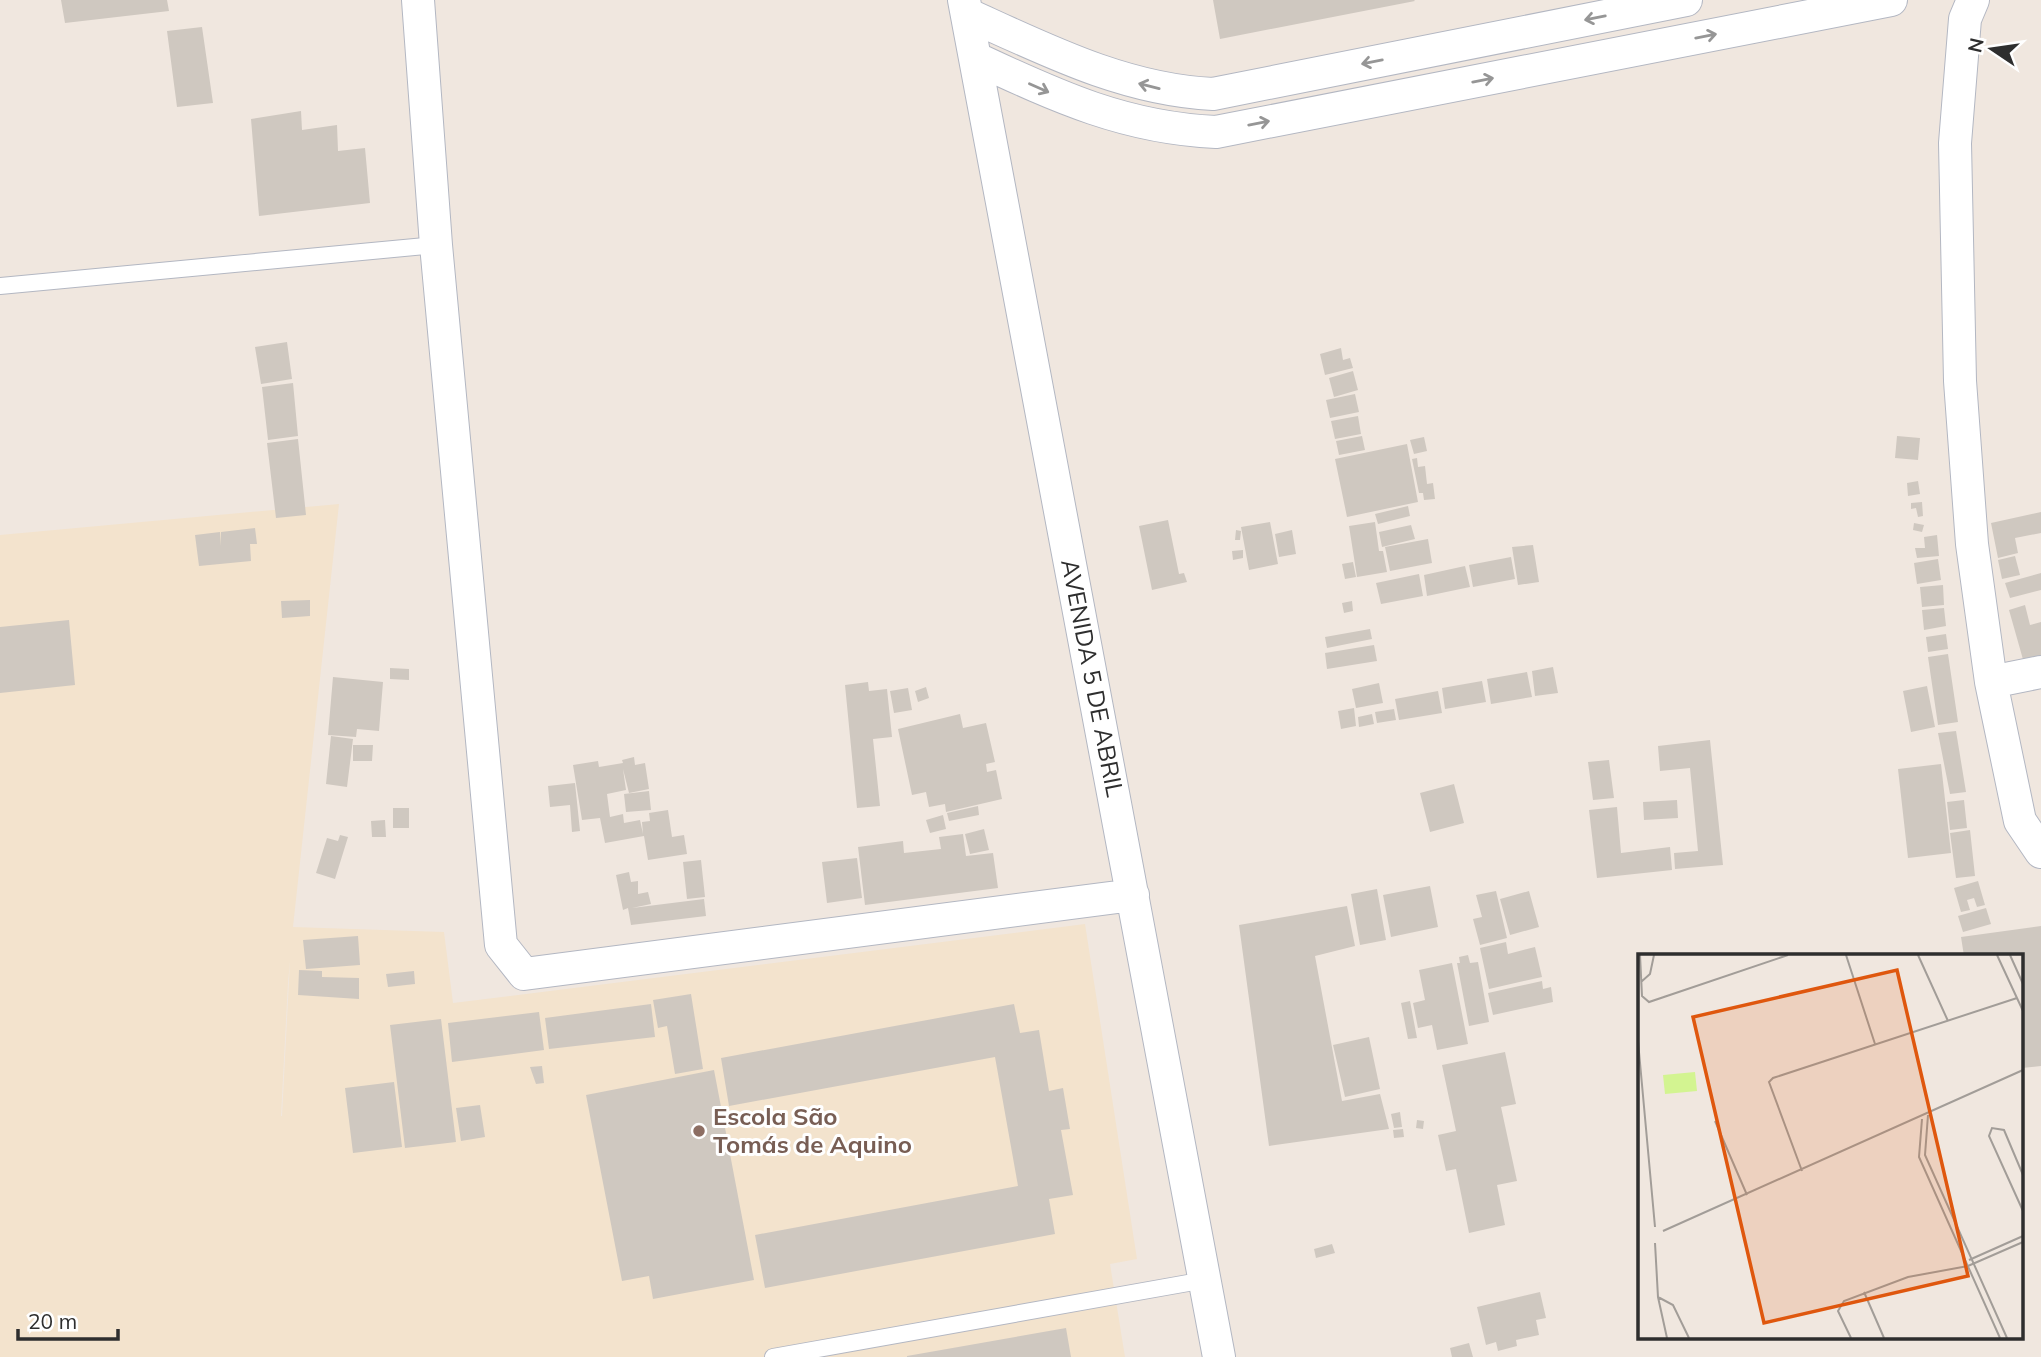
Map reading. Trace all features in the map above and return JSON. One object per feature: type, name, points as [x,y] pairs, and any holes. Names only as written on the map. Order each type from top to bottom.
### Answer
[{"type":"street","points":[[418,0],[436,245],[501,945],[524,974],[1133,895]]},
{"type":"street","points":[[965,7],[1079,64],[1174,92],[1213,94],[1686,0]]},
{"type":"street","points":[[977,60],[1061,97],[1113,116],[1169,130],[1216,132],[1891,0]]},
{"type":"street","points":[[1964,6],[1955,144],[1960,381],[1972,544],[1991,682],[2020,821],[2041,852]]},
{"type":"street","name":"AVENIDA 5 DE ABRIL","points":[[965,7],[1219,1357]]},
{"type":"street","points":[[1991,682],[2041,672]]},
{"type":"lane","points":[[0,286],[436,245]]},
{"type":"lane","points":[[773,1357],[1205,1280]]},
{"type":"shaded area","points":[[339,504],[293,927],[444,932],[453,1003],[1085,924],[1137,1259],[1110,1264],[1125,1357],[0,1357],[0,535]],"holes":[[[290,961],[282,1116],[281,1116]]]},
{"type":"building","points":[[61,0],[167,0],[169,11],[65,23]]},
{"type":"building","points":[[1213,0],[1414,0],[1415,1],[1220,39]]},
{"type":"building","points":[[202,27],[213,103],[177,107],[167,31]]},
{"type":"building","points":[[301,111],[302,130],[337,125],[338,151],[365,148],[370,203],[259,216],[251,119]]},
{"type":"building","points":[[287,342],[292,379],[261,384],[255,347]]},
{"type":"building","points":[[1341,348],[1343,360],[1350,358],[1353,368],[1325,375],[1320,354]]},
{"type":"building","points":[[1353,371],[1358,390],[1334,397],[1329,378]]},
{"type":"building","points":[[293,383],[298,436],[268,440],[262,387]]},
{"type":"building","points":[[1355,394],[1359,412],[1330,418],[1326,400]]},
{"type":"building","points":[[1358,416],[1361,434],[1335,439],[1331,421]]},
{"type":"building","points":[[1362,436],[1365,450],[1339,455],[1336,441]]},
{"type":"building","points":[[1897,436],[1920,438],[1918,460],[1895,458]]},
{"type":"building","points":[[1424,437],[1427,451],[1414,454],[1410,440]]},
{"type":"building","points":[[298,439],[306,515],[276,518],[267,443]]},
{"type":"building","points":[[1407,444],[1418,502],[1347,517],[1335,459]]},
{"type":"building","points":[[1417,458],[1418,467],[1425,466],[1427,484],[1433,483],[1435,499],[1424,500],[1423,493],[1419,493],[1412,459]]},
{"type":"building","points":[[1918,481],[1920,494],[1908,496],[1907,483]]},
{"type":"building","points":[[1922,502],[1923,516],[1918,517],[1916,508],[1911,509],[1911,503]]},
{"type":"building","points":[[1408,506],[1410,516],[1378,524],[1375,514]]},
{"type":"building","points":[[2041,512],[2041,533],[2015,538],[2018,553],[1998,558],[1991,523]]},
{"type":"building","points":[[1168,520],[1179,574],[1184,573],[1187,582],[1152,590],[1139,526]]},
{"type":"building","points":[[1270,522],[1278,564],[1249,570],[1241,527]]},
{"type":"building","points":[[1375,522],[1379,551],[1383,551],[1387,572],[1357,577],[1349,526]]},
{"type":"building","points":[[1914,523],[1924,525],[1922,532],[1913,530]]},
{"type":"building","points":[[1411,525],[1415,539],[1382,547],[1379,532]]},
{"type":"building","points":[[255,528],[257,544],[250,544],[251,561],[199,566],[195,535],[220,532],[221,546],[221,532]]},
{"type":"building","points":[[1236,530],[1241,531],[1240,540],[1235,540]]},
{"type":"building","points":[[1292,530],[1296,554],[1279,557],[1275,534]]},
{"type":"building","points":[[1937,535],[1939,556],[1917,558],[1915,548],[1925,548],[1924,537]]},
{"type":"building","points":[[1428,539],[1432,563],[1390,571],[1385,547]]},
{"type":"building","points":[[1533,545],[1539,582],[1518,585],[1512,547]]},
{"type":"building","points":[[1243,550],[1243,558],[1233,560],[1232,551]]},
{"type":"building","points":[[2015,556],[2020,575],[2002,579],[1998,560]]},
{"type":"building","points":[[1511,557],[1515,579],[1473,587],[1469,565]]},
{"type":"building","points":[[1938,559],[1941,580],[1917,584],[1914,563]]},
{"type":"building","points":[[1353,562],[1356,577],[1345,579],[1342,564]]},
{"type":"building","points":[[1465,566],[1470,587],[1427,596],[1424,575]]},
{"type":"building","points":[[2041,573],[2041,590],[2010,598],[2005,583]]},
{"type":"building","points":[[1419,574],[1423,596],[1381,604],[1376,583]]},
{"type":"building","points":[[1943,585],[1944,605],[1922,607],[1920,587]]},
{"type":"building","points":[[310,600],[310,616],[282,618],[281,601]]},
{"type":"building","points":[[1352,601],[1353,611],[1344,613],[1342,603]]},
{"type":"building","points":[[2025,605],[2030,625],[2041,622],[2041,658],[2024,663],[2009,610]]},
{"type":"building","points":[[1944,608],[1946,626],[1924,630],[1922,610]]},
{"type":"building","points":[[69,620],[75,685],[0,693],[0,627]]},
{"type":"building","points":[[1370,629],[1372,639],[1327,648],[1325,637]]},
{"type":"building","points":[[1946,634],[1948,649],[1928,652],[1926,637]]},
{"type":"building","points":[[1374,645],[1377,661],[1327,669],[1325,653]]},
{"type":"building","points":[[1948,654],[1958,722],[1938,725],[1928,657]]},
{"type":"building","points":[[1553,667],[1558,693],[1535,696],[1532,671]]},
{"type":"building","points":[[390,668],[409,669],[409,680],[390,679]]},
{"type":"building","points":[[1527,672],[1532,697],[1491,704],[1487,679]]},
{"type":"building","points":[[333,677],[383,682],[379,731],[357,729],[356,737],[328,735]]},
{"type":"building","points":[[1482,681],[1486,702],[1445,709],[1442,688]]},
{"type":"building","points":[[868,682],[869,691],[887,689],[892,737],[873,739],[880,806],[857,808],[845,685]]},
{"type":"building","points":[[1379,683],[1383,703],[1356,708],[1352,689]]},
{"type":"building","points":[[1927,686],[1935,727],[1911,732],[1903,691]]},
{"type":"building","points":[[926,687],[929,698],[918,702],[915,691]]},
{"type":"building","points":[[908,688],[912,710],[894,713],[890,691]]},
{"type":"building","points":[[1438,691],[1442,713],[1399,720],[1395,699]]},
{"type":"building","points":[[1354,708],[1356,726],[1341,729],[1338,711]]},
{"type":"building","points":[[1394,709],[1396,720],[1377,723],[1375,712]]},
{"type":"building","points":[[960,714],[963,728],[986,723],[995,762],[986,764],[987,772],[996,770],[1002,799],[946,812],[945,804],[929,807],[926,792],[912,795],[898,729]]},
{"type":"building","points":[[1372,714],[1374,724],[1359,727],[1358,717]]},
{"type":"building","points":[[1956,731],[1966,792],[1950,794],[1938,733]]},
{"type":"building","points":[[331,736],[353,739],[347,787],[326,784]]},
{"type":"building","points":[[1710,740],[1723,865],[1675,869],[1674,853],[1698,851],[1690,768],[1660,771],[1658,746]]},
{"type":"building","points":[[353,745],[373,745],[372,761],[353,761]]},
{"type":"building","points":[[634,757],[635,765],[645,763],[649,789],[629,793],[623,769],[626,790],[607,794],[610,817],[623,814],[624,823],[640,820],[643,834],[642,822],[650,821],[649,813],[668,810],[672,837],[684,835],[687,854],[648,860],[644,836],[605,843],[600,818],[582,820],[573,765],[598,761],[599,767],[623,763],[622,760]]},
{"type":"building","points":[[1609,760],[1614,798],[1593,800],[1588,762]]},
{"type":"building","points":[[1941,764],[1951,853],[1908,858],[1898,769]]},
{"type":"building","points":[[575,783],[580,831],[572,832],[570,805],[550,807],[548,786]]},
{"type":"building","points":[[1454,784],[1464,823],[1430,832],[1420,793]]},
{"type":"building","points":[[649,791],[651,810],[626,812],[624,794]]},
{"type":"building","points":[[1677,800],[1678,818],[1644,820],[1643,802]]},
{"type":"building","points":[[1964,800],[1967,828],[1950,830],[1947,802]]},
{"type":"building","points":[[978,806],[979,815],[949,821],[947,813]]},
{"type":"building","points":[[1617,807],[1621,853],[1670,847],[1672,870],[1597,878],[1589,810]]},
{"type":"building","points":[[393,808],[409,808],[409,828],[393,828]]},
{"type":"building","points":[[943,815],[946,829],[930,833],[926,820]]},
{"type":"building","points":[[385,820],[386,837],[372,837],[371,821]]},
{"type":"building","points":[[984,829],[989,850],[970,854],[965,834]]},
{"type":"building","points":[[1970,830],[1975,876],[1956,878],[1950,833]]},
{"type":"building","points":[[963,834],[966,856],[993,853],[998,888],[865,905],[858,847],[903,841],[904,853],[941,849],[939,837]]},
{"type":"building","points":[[340,835],[348,837],[335,879],[316,873],[327,838],[338,841]]},
{"type":"building","points":[[857,858],[862,898],[827,903],[822,862]]},
{"type":"building","points":[[701,860],[705,897],[687,899],[683,862]]},
{"type":"building","points":[[629,872],[631,882],[638,881],[638,894],[648,892],[651,904],[632,908],[704,899],[706,916],[631,925],[628,908],[623,910],[616,875]]},
{"type":"building","points":[[1978,881],[1985,905],[1977,907],[1974,898],[1967,900],[1970,910],[1961,912],[1954,888]]},
{"type":"building","points":[[1430,886],[1438,927],[1391,937],[1383,895]]},
{"type":"building","points":[[1377,889],[1386,940],[1360,945],[1351,894]]},
{"type":"building","points":[[1496,891],[1507,938],[1480,945],[1473,919],[1482,917],[1476,895]]},
{"type":"building","points":[[1529,891],[1539,927],[1510,935],[1500,899]]},
{"type":"building","points":[[1347,906],[1355,946],[1315,956],[1342,1101],[1380,1094],[1389,1129],[1269,1146],[1239,925]]},
{"type":"building","points":[[1986,908],[1991,924],[1963,932],[1958,916]]},
{"type":"building","points":[[2041,926],[2041,1066],[2024,1068],[2024,954],[1964,954],[1961,937]]},
{"type":"building","points":[[358,936],[360,965],[306,969],[303,940]]},
{"type":"building","points":[[1506,942],[1508,954],[1535,947],[1542,977],[1489,989],[1480,948]]},
{"type":"building","points":[[1468,955],[1470,963],[1478,962],[1489,1022],[1469,1026],[1457,963],[1460,963],[1459,957]]},
{"type":"building","points":[[1452,963],[1468,1044],[1437,1050],[1432,1025],[1418,1028],[1413,1003],[1425,1000],[1419,970]]},
{"type":"building","points":[[299,970],[322,971],[322,977],[359,978],[359,999],[298,995]]},
{"type":"building","points":[[414,971],[415,984],[388,987],[386,974]]},
{"type":"building","points":[[1542,981],[1543,989],[1551,987],[1553,1002],[1493,1015],[1488,993]]},
{"type":"building","points":[[691,994],[703,1069],[675,1074],[667,1026],[658,1028],[653,1000]]},
{"type":"building","points":[[1410,1001],[1417,1038],[1408,1039],[1401,1003]]},
{"type":"building","points":[[651,1004],[655,1037],[549,1049],[545,1018]]},
{"type":"building","points":[[1014,1004],[1020,1033],[1039,1030],[1049,1091],[1063,1088],[1070,1129],[1061,1130],[1073,1195],[1049,1199],[1055,1234],[765,1288],[755,1235],[1018,1186],[995,1057],[729,1106],[721,1058]]},
{"type":"building","points":[[539,1012],[544,1050],[452,1062],[448,1023]]},
{"type":"building","points":[[441,1019],[456,1142],[405,1148],[390,1025]]},
{"type":"building","points":[[1369,1037],[1380,1089],[1345,1097],[1333,1045]]},
{"type":"building","points":[[1505,1052],[1516,1104],[1501,1107],[1517,1181],[1497,1185],[1505,1225],[1469,1233],[1456,1169],[1446,1171],[1438,1135],[1456,1131],[1442,1065]]},
{"type":"building","points":[[542,1066],[544,1083],[536,1084],[530,1067]]},
{"type":"building","points":[[714,1070],[754,1280],[653,1299],[649,1276],[622,1281],[586,1095]]},
{"type":"building","points":[[394,1082],[402,1147],[353,1153],[345,1088]]},
{"type":"building","points":[[480,1105],[485,1137],[461,1141],[456,1108]]},
{"type":"building","points":[[1400,1112],[1402,1127],[1394,1128],[1391,1114]]},
{"type":"building","points":[[1417,1120],[1424,1121],[1423,1129],[1416,1128]]},
{"type":"building","points":[[1403,1129],[1404,1137],[1394,1138],[1393,1130]]},
{"type":"building","points":[[1332,1244],[1335,1253],[1316,1258],[1314,1249]]},
{"type":"building","points":[[1540,1292],[1546,1318],[1536,1320],[1539,1335],[1516,1340],[1517,1346],[1498,1351],[1496,1342],[1486,1345],[1477,1307]]},
{"type":"building","points":[[1066,1328],[1071,1357],[907,1357],[907,1356]]},
{"type":"building","points":[[1469,1343],[1473,1357],[1452,1357],[1450,1348]]},
{"type":"place","name":"Escola São Tomás de Aquino","points":[[699,1131]]}]
